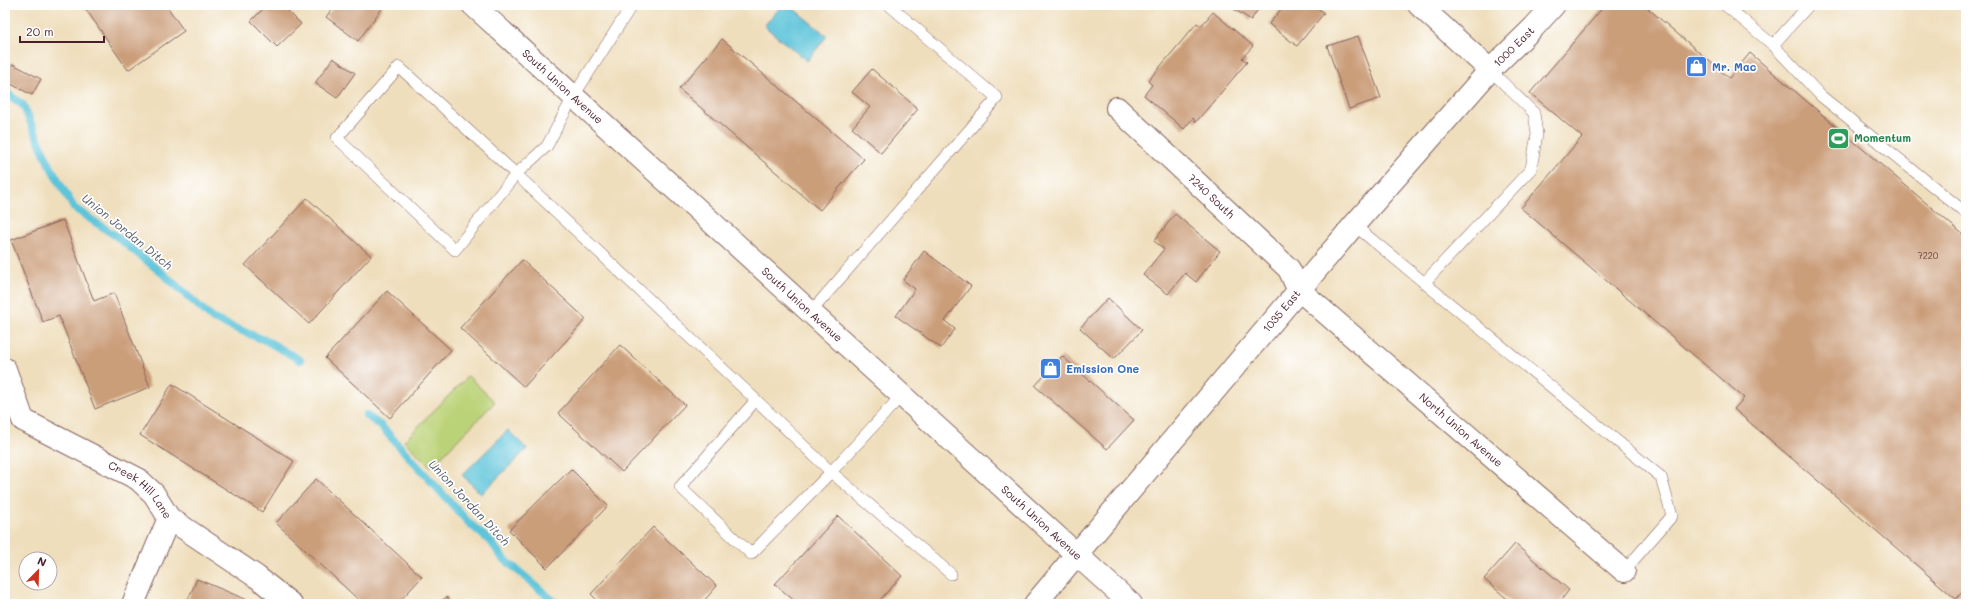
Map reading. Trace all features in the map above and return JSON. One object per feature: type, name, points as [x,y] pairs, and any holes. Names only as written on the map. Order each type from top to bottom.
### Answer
[{"type":"street","name":"South Union Avenue","points":[[473,5],[572,97],[1131,604]]},
{"type":"street","points":[[1419,5],[1490,70]]},
{"type":"street","name":"1000 East","points":[[1490,70],[1554,5]]},
{"type":"street","name":"1035 East","points":[[1035,604],[1298,289],[1490,70]]},
{"type":"street","name":"7240 South","points":[[1117,108],[1289,269],[1298,289]]},
{"type":"street","name":"North Union Avenue","points":[[1298,289],[1624,571]]},
{"type":"street","name":"Creek Hill Lane","points":[[5,369],[23,420],[138,479],[154,494],[169,518],[257,577],[292,604]]},
{"type":"street","points":[[133,604],[169,518]]},
{"type":"lane","points":[[632,5],[572,97],[546,146],[516,174],[455,250],[337,138],[399,67],[516,174],[832,472],[951,574]]},
{"type":"lane","points":[[810,313],[997,98],[889,5]]},
{"type":"lane","points":[[1725,5],[1773,45],[1821,96],[1966,213]]},
{"type":"lane","points":[[1773,45],[1809,5]]},
{"type":"lane","points":[[1424,283],[1531,169],[1537,134],[1534,113],[1490,70]]},
{"type":"lane","points":[[1354,225],[1661,477],[1672,516],[1624,571]]},
{"type":"lane","points":[[756,400],[680,487],[751,554],[832,472],[901,396]]},
{"type":"green space","points":[[468,376],[495,402],[431,467],[404,441]]},
{"type":"water","points":[[782,5],[789,5],[827,36],[807,61],[764,26]]},
{"type":"water","points":[[508,430],[527,449],[481,494],[462,475]]},
{"type":"building","points":[[83,5],[166,5],[184,31],[128,70]]},
{"type":"building","points":[[267,5],[282,5],[301,24],[277,47],[251,21]]},
{"type":"building","points":[[335,5],[380,5],[383,7],[358,41],[326,17]]},
{"type":"building","points":[[1232,5],[1261,5],[1251,20],[1231,7]]},
{"type":"building","points":[[1284,5],[1314,5],[1324,13],[1297,46],[1269,24]]},
{"type":"building","points":[[1605,5],[1644,5],[1729,78],[1750,53],[1966,237],[1966,588],[1956,599],[1734,409],[1744,398],[1521,208],[1582,137],[1530,93]]},
{"type":"building","points":[[1213,12],[1253,46],[1242,58],[1247,62],[1196,122],[1193,118],[1184,129],[1144,95],[1152,85],[1148,81],[1197,23],[1201,26]]},
{"type":"building","points":[[1358,36],[1381,98],[1349,109],[1327,46]]},
{"type":"building","points":[[722,39],[864,159],[820,210],[679,89]]},
{"type":"building","points":[[333,58],[355,73],[337,98],[315,83]]},
{"type":"building","points":[[13,64],[41,79],[32,95],[5,81]]},
{"type":"building","points":[[872,69],[918,109],[881,153],[852,128],[870,107],[852,92]]},
{"type":"building","points":[[307,198],[371,256],[309,324],[245,265]]},
{"type":"building","points":[[1175,214],[1220,251],[1196,282],[1185,273],[1168,294],[1143,275],[1164,249],[1154,241]]},
{"type":"building","points":[[63,220],[94,301],[114,293],[150,387],[95,409],[59,316],[43,322],[11,240]]},
{"type":"building","points":[[924,251],[971,286],[945,321],[955,329],[941,348],[896,316],[915,289],[903,280]]},
{"type":"building","points":[[522,260],[586,319],[524,387],[460,328]]},
{"type":"building","points":[[387,291],[451,350],[390,418],[325,358]]},
{"type":"building","points":[[1108,298],[1142,330],[1114,359],[1080,328]]},
{"type":"building","points":[[620,345],[685,405],[622,472],[558,413]]},
{"type":"building","points":[[1062,356],[1134,420],[1107,449],[1035,386]]},
{"type":"building","points":[[172,384],[294,461],[262,512],[140,435]]},
{"type":"building","points":[[571,469],[608,506],[547,568],[509,530]]},
{"type":"building","points":[[316,479],[422,577],[397,604],[363,604],[276,523]]},
{"type":"building","points":[[838,516],[902,576],[876,604],[798,604],[775,584]]},
{"type":"building","points":[[653,527],[717,586],[701,604],[601,604],[591,594]]},
{"type":"building","points":[[1515,544],[1569,590],[1558,604],[1513,604],[1484,579]]},
{"type":"building","points":[[197,579],[257,604],[186,604]]},
{"type":"building","points":[[447,597],[451,604],[436,604]]},
{"type":"waterway","name":"Union Jordan Ditch","points":[[5,92],[23,105],[49,164],[74,208],[116,236],[168,278],[213,319],[267,341],[300,360]]},
{"type":"waterway","name":"Union Jordan Ditch","points":[[366,415],[381,426],[469,523],[491,542],[502,557],[557,604]]},
{"type":"place","name":"Mr. Mac","points":[[1697,67]]},
{"type":"place","name":"Momentum","points":[[1839,138]]},
{"type":"place","name":"Emission One","points":[[1050,369]]}]
